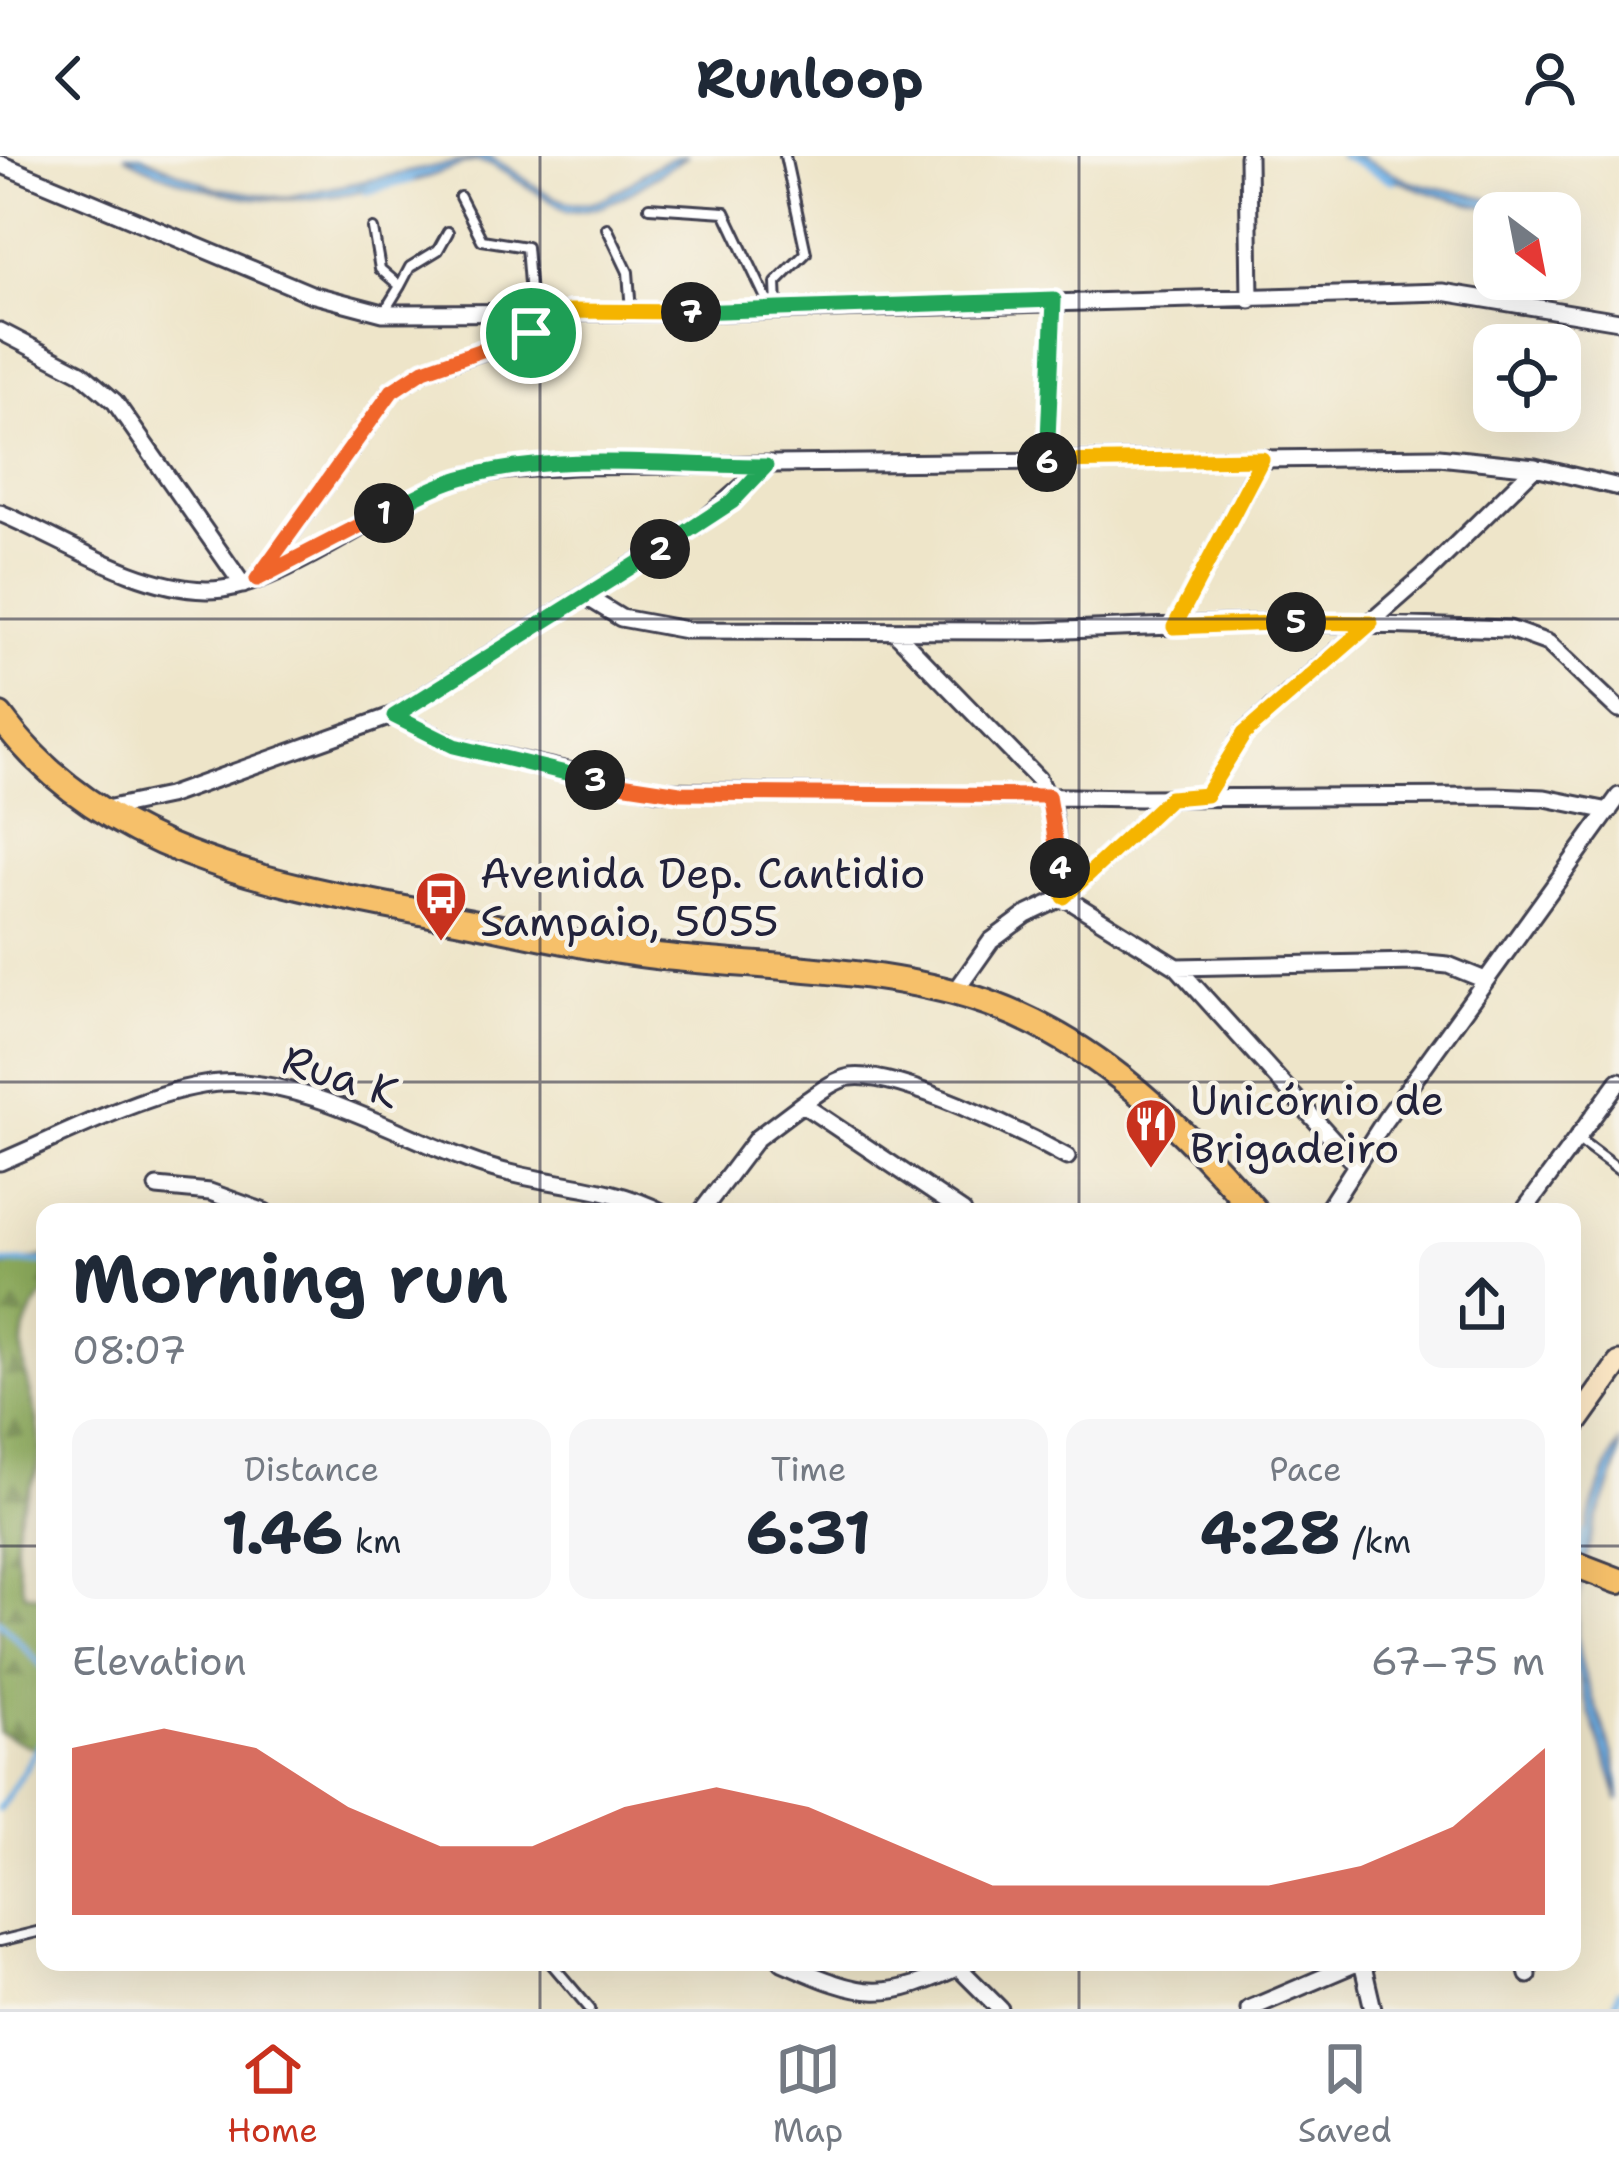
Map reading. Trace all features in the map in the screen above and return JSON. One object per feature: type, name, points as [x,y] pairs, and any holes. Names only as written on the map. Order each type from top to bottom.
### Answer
[{"type":"main road","points":[[0,716],[42,764],[101,810],[214,865],[396,907],[650,956],[955,992],[1032,1023],[1129,1080],[1207,1152],[1233,1201]]},
{"type":"main road","points":[[1581,1568],[1619,1581]]},
{"type":"street","points":[[1248,156],[1250,300]]},
{"type":"street","points":[[0,164],[310,293],[383,313],[1250,300],[1443,292],[1619,321]]},
{"type":"street","points":[[250,582],[392,391],[424,370],[531,333],[570,311]]},
{"type":"street","points":[[0,331],[81,373],[115,402],[250,582]]},
{"type":"street","points":[[0,513],[124,570],[188,588],[250,582],[432,489],[484,472],[576,466],[1439,457],[1535,467],[1619,487]]},
{"type":"street","points":[[1174,627],[1262,459]]},
{"type":"street","points":[[101,810],[168,796],[394,716],[732,502],[766,466]]},
{"type":"street","points":[[1206,795],[1244,734],[1371,623],[1535,467]]},
{"type":"street","points":[[585,596],[621,618],[686,631],[1371,623],[1523,631],[1548,643],[1619,710]]},
{"type":"street","points":[[895,631],[1039,779],[1048,796],[1064,897],[1177,967],[1355,1164]]},
{"type":"street","points":[[394,716],[454,746],[640,789],[1170,798],[1512,796],[1614,803]]},
{"type":"street","points":[[132,829],[168,796]]},
{"type":"street","points":[[955,992],[991,941],[1026,915],[1064,897],[1170,798]]},
{"type":"street","points":[[1331,1203],[1614,803]]},
{"type":"street","points":[[1177,967],[1416,962],[1448,965],[1485,980]]},
{"type":"street","points":[[708,1203],[757,1138],[837,1083],[863,1078],[995,1117],[1067,1157]]},
{"type":"street","points":[[1530,1203],[1619,1081]]},
{"type":"street","name":"Rua K","points":[[0,1162],[175,1092],[240,1082],[297,1095],[483,1166],[606,1190],[639,1203]]},
{"type":"street","points":[[802,1104],[949,1203]]},
{"type":"street","points":[[157,1187],[211,1192],[241,1203]]},
{"type":"street","points":[[1581,1416],[1619,1363]]},
{"type":"street","points":[[806,1971],[866,1994],[904,1989],[948,1971]]},
{"type":"street","points":[[968,1971],[1000,2009]]},
{"type":"street","points":[[1249,2009],[1340,1971]]},
{"type":"street","points":[[1363,1971],[1373,2009]]},
{"type":"lane","points":[[774,309],[776,283],[806,253],[785,156]]},
{"type":"lane","points":[[460,197],[482,240],[526,247],[531,308]]},
{"type":"lane","points":[[649,207],[725,212],[774,309]]},
{"type":"lane","points":[[607,228],[628,272],[631,312]]},
{"type":"lane","points":[[373,230],[380,269],[400,286]]},
{"type":"lane","points":[[383,313],[410,268],[438,250],[448,232]]},
{"type":"lane","points":[[1046,462],[1054,300]]},
{"type":"lane","points":[[1577,1138],[1619,1170]]},
{"type":"lane","points":[[0,1941],[36,1932]]},
{"type":"lane","points":[[558,1971],[590,2009]]},
{"type":"green space","points":[[36,1259],[36,1306],[23,1348],[36,1416],[36,1473],[21,1509],[16,1541],[24,1593],[36,1596],[36,1749],[0,1733],[0,1267]]},
{"type":"water","points":[[124,156],[141,156],[215,188],[283,198],[486,156],[557,198],[584,203],[615,193],[673,158],[688,156],[615,200],[567,211],[491,164],[475,161],[372,190],[300,199],[266,199],[199,187]]},
{"type":"water","points":[[1338,156],[1358,156],[1412,182],[1473,196],[1473,204]]},
{"type":"water","points":[[1619,1444],[1581,1584],[1582,1549]]},
{"type":"water","points":[[1581,1662],[1612,1753],[1619,1801],[1581,1686]]},
{"type":"waterway","points":[[1342,156],[1393,181]]},
{"type":"waterway","points":[[366,192],[411,180]]},
{"type":"waterway","points":[[0,1263],[36,1262]]},
{"type":"waterway","points":[[1581,1552],[1585,1533]]},
{"type":"waterway","points":[[0,1621],[36,1659]]},
{"type":"waterway","points":[[0,1809],[36,1751]]},
{"type":"waterway","points":[[1614,2009],[1619,1991]]},
{"type":"place","name":"Avenida Dep. Cantidio Sampaio, 5055","points":[[441,943]]},
{"type":"place","name":"Unicórnio de Brigadeiro","points":[[1151,1170]]},
{"type":"route","points":[[1054,300],[1046,462],[1262,459],[1174,627],[1371,623],[1244,734],[1230,749],[1206,795],[1170,798],[1064,897],[1048,796],[680,793],[623,786],[454,746],[394,716],[732,502],[766,466],[576,466],[484,472],[432,489],[257,579],[392,391],[424,370],[531,333],[570,311],[723,312],[1054,300]]}]
